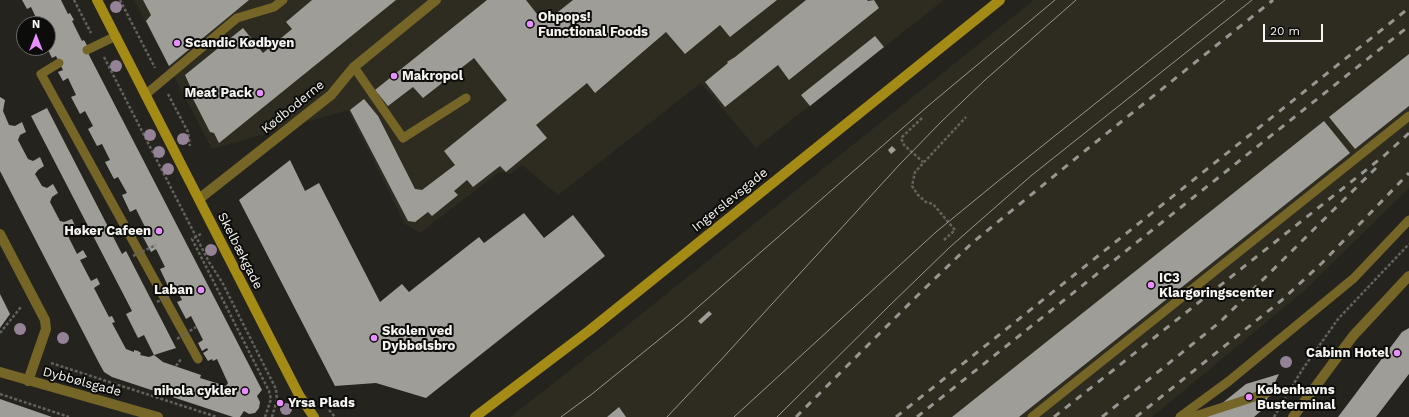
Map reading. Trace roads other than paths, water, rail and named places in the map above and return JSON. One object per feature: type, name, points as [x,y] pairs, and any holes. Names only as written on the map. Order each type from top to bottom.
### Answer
[{"type":"street","name":"Skelbækgade","points":[[96,0],[116,36],[299,395],[314,417]]},
{"type":"street","name":"Kødboderne","points":[[198,199],[331,95],[354,66],[436,0]]},
{"type":"street","name":"Ingerslevsgade","points":[[475,417],[590,330],[1000,0]]},
{"type":"street","points":[[0,234],[45,320],[46,329],[28,381]]},
{"type":"street","points":[[1293,417],[1352,336],[1409,276]]},
{"type":"street","name":"Dybbølsgade","points":[[0,372],[158,417]]},
{"type":"lane","points":[[145,95],[237,18],[274,7],[283,0]]},
{"type":"lane","points":[[87,50],[116,36]]},
{"type":"lane","points":[[59,62],[41,74],[198,359]]},
{"type":"lane","points":[[354,66],[403,138],[466,98]]},
{"type":"lane","points":[[1032,417],[1409,116]]},
{"type":"lane","points":[[1180,417],[1229,381],[1354,278],[1409,220]]},
{"type":"lane","points":[[1192,417],[1267,393]]},
{"type":"tram line","points":[[561,417],[592,394],[682,321],[928,106],[1055,0]]},
{"type":"tram line","points":[[667,417],[900,164],[942,121],[985,80],[1076,0]]},
{"type":"tram line","points":[[734,417],[936,232],[1225,0]]},
{"type":"tram line","points":[[777,417],[950,247],[1032,175],[1252,0]]},
{"type":"railway","points":[[796,417],[972,243],[1273,0]]},
{"type":"railway","points":[[896,417],[1409,8]]},
{"type":"railway","points":[[917,417],[1409,26]]},
{"type":"railway","points":[[1054,417],[1385,155],[1409,133]]},
{"type":"railway","points":[[1102,417],[1220,322],[1376,168]]},
{"type":"railway","points":[[1136,417],[1282,300],[1322,263],[1409,173]]},
{"type":"place","name":"Ohpops! Functional Foods","points":[[530,24]]},
{"type":"place","name":"Scandic Kødbyen","points":[[177,43]]},
{"type":"place","name":"Makropol","points":[[394,76]]},
{"type":"place","name":"Meat Pack","points":[[260,93]]},
{"type":"place","name":"Høker Cafeen","points":[[159,231]]},
{"type":"place","name":"IC3 Klargøringscenter","points":[[1151,285]]},
{"type":"place","name":"Laban","points":[[201,290]]},
{"type":"place","name":"Skolen ved Dybbølsbro","points":[[374,338]]},
{"type":"place","name":"Cabinn Hotel","points":[[1397,353]]},
{"type":"place","name":"nihola cykler","points":[[245,391]]},
{"type":"place","name":"Københavns Busterminal","points":[[1249,397]]},
{"type":"place","name":"Yrsa Plads","points":[[280,403]]}]
